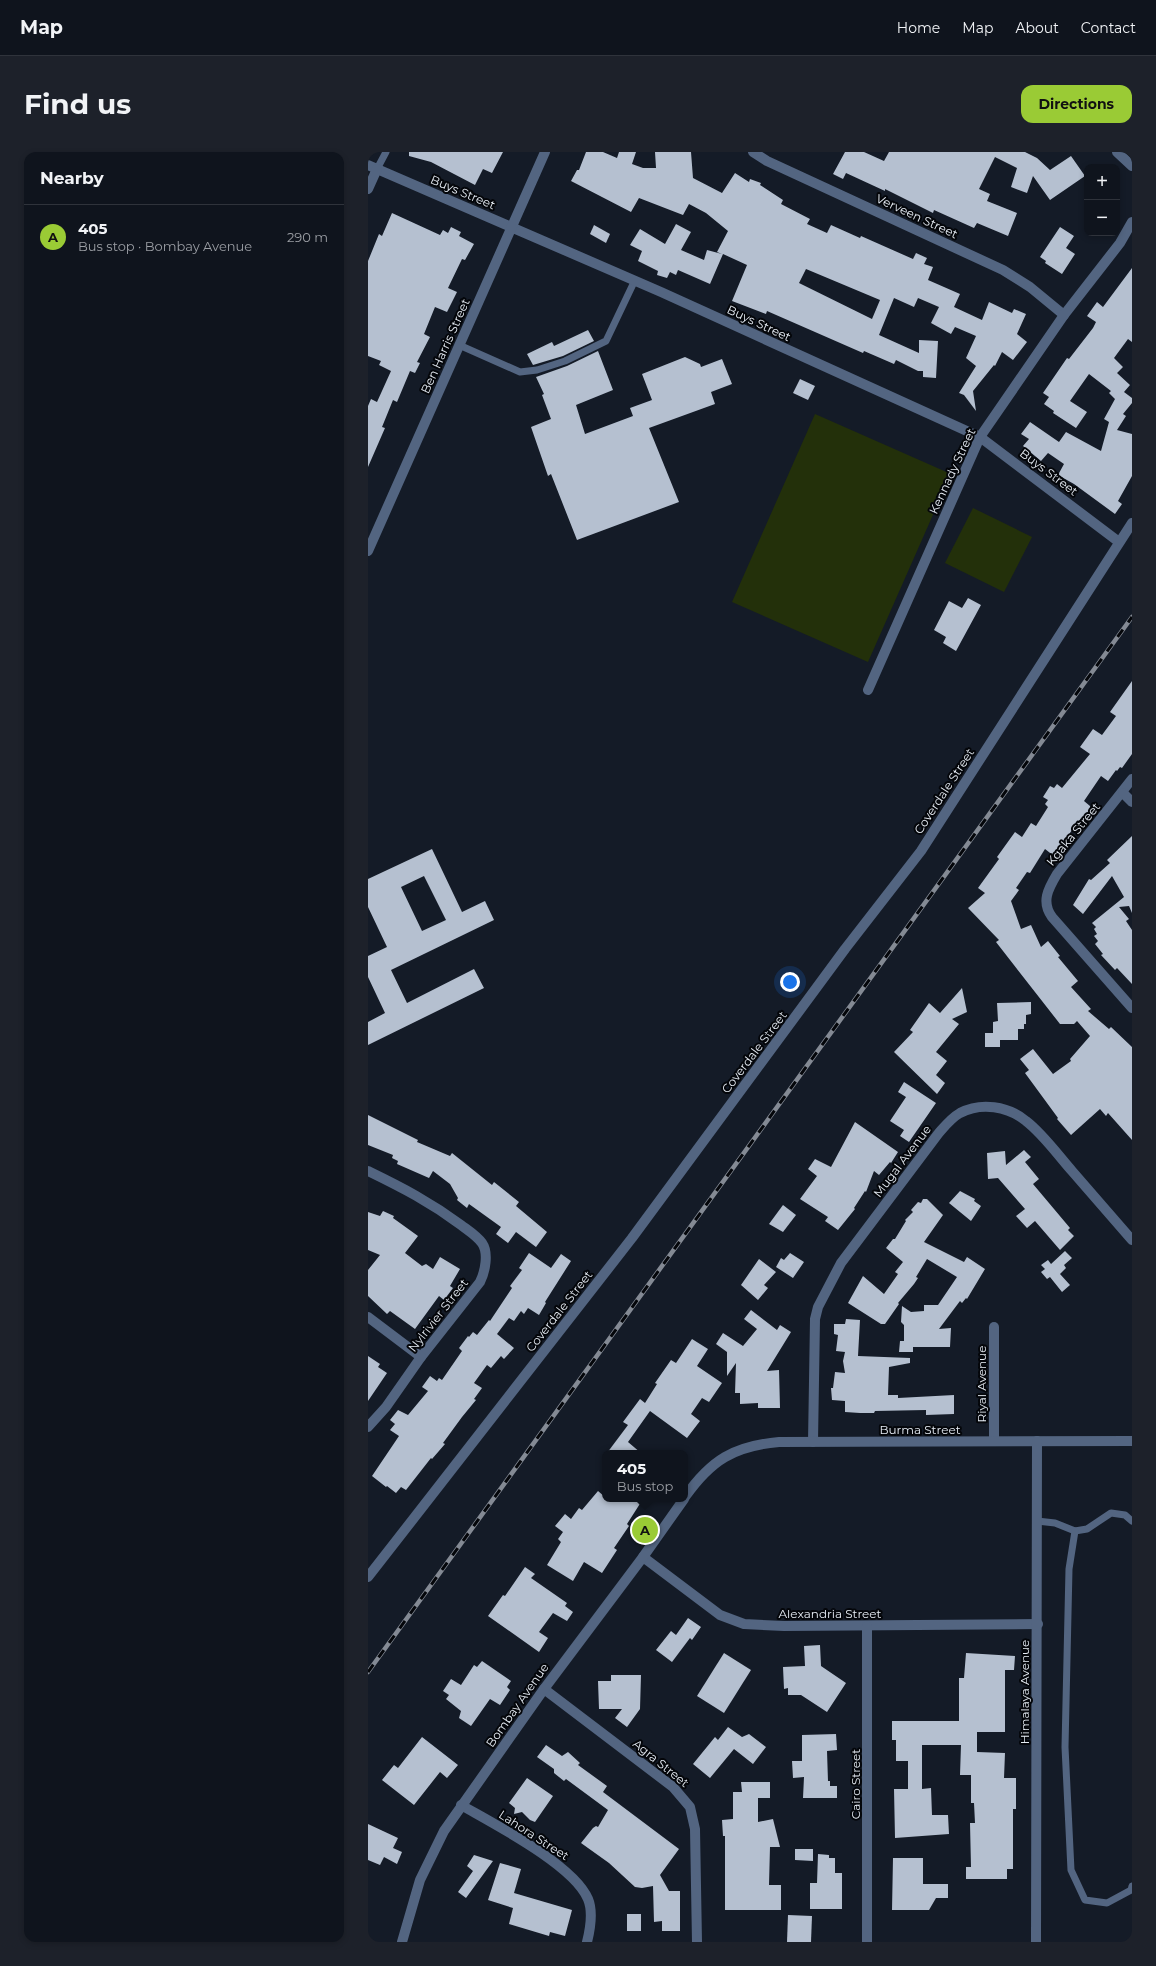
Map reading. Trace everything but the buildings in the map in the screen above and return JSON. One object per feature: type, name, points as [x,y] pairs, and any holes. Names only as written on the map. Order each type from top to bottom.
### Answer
[{"type":"street","name":"Ben Harris Street","points":[[368,551],[545,152]]},
{"type":"street","name":"Verveen Street","points":[[753,152],[767,162],[1003,270],[1030,287],[1064,315]]},
{"type":"street","points":[[1117,152],[1132,166]]},
{"type":"street","points":[[368,189],[372,167]]},
{"type":"street","name":"Buys Street","points":[[372,167],[635,280],[980,437],[1118,542]]},
{"type":"street","name":"Kennady Street","points":[[868,690],[980,437],[1064,315],[1120,243],[1132,222]]},
{"type":"street","name":"Coverdale Street","points":[[368,1577],[632,1238],[845,949],[921,851],[1118,542],[1132,523]]},
{"type":"street","name":"Kgaka Street","points":[[1132,779],[1123,793],[1057,874],[1048,891],[1045,904],[1047,910],[1132,1008]]},
{"type":"street","points":[[1123,793],[1132,802]]},
{"type":"street","name":"Mugal Avenue","points":[[813,1442],[815,1319],[822,1296],[842,1263],[938,1134],[950,1120],[960,1113],[970,1109],[995,1106],[1021,1116],[1058,1155],[1132,1240]]},
{"type":"street","name":"Nylrivier Street","points":[[368,1172],[420,1197],[478,1238],[484,1245],[486,1255],[480,1282],[421,1357],[386,1407],[368,1427]]},
{"type":"street","points":[[368,1317],[421,1357]]},
{"type":"street","name":"Riyal Avenue","points":[[994,1327],[994,1441]]},
{"type":"street","name":"Himalaya Avenue","points":[[1036,1942],[1038,1624],[1037,1441]]},
{"type":"street","name":"Burma Street","points":[[713,1466],[728,1454],[754,1444],[779,1442],[1132,1441]]},
{"type":"street","name":"Bombay Avenue","points":[[688,1493],[700,1478],[713,1466]]},
{"type":"street","name":"Bombay Avenue","points":[[402,1942],[420,1880],[426,1865],[436,1844],[461,1804],[511,1738],[544,1689],[643,1557],[681,1502]]},
{"type":"street","name":"Alexandria Street","points":[[643,1557],[715,1611],[732,1621],[744,1624],[867,1626],[1038,1624]]},
{"type":"street","name":"Cairo Street","points":[[867,1626],[867,1942]]},
{"type":"street","name":"Agra Street","points":[[544,1689],[673,1787],[690,1807],[695,1829],[697,1942]]},
{"type":"street","name":"Lahora Street","points":[[461,1804],[549,1858],[570,1874],[588,1900],[590,1911],[587,1942]]},
{"type":"lane","points":[[372,167],[386,152]]},
{"type":"lane","points":[[460,345],[520,372],[537,370],[565,361],[606,340],[635,280]]},
{"type":"lane","points":[[1037,1521],[1055,1523],[1075,1531],[1087,1529],[1111,1513],[1125,1515],[1132,1521]]},
{"type":"lane","points":[[1075,1531],[1069,1569],[1065,1747],[1071,1870],[1084,1900],[1107,1903],[1131,1890],[1132,1886]]},
{"type":"green space","points":[[815,414],[951,474],[868,662],[732,602]]},
{"type":"green space","points":[[973,508],[1032,537],[1004,592],[945,563]]},
{"type":"railway","points":[[368,1672],[1132,617]]},
{"type":"place","name":"405","points":[[645,1530]]}]
